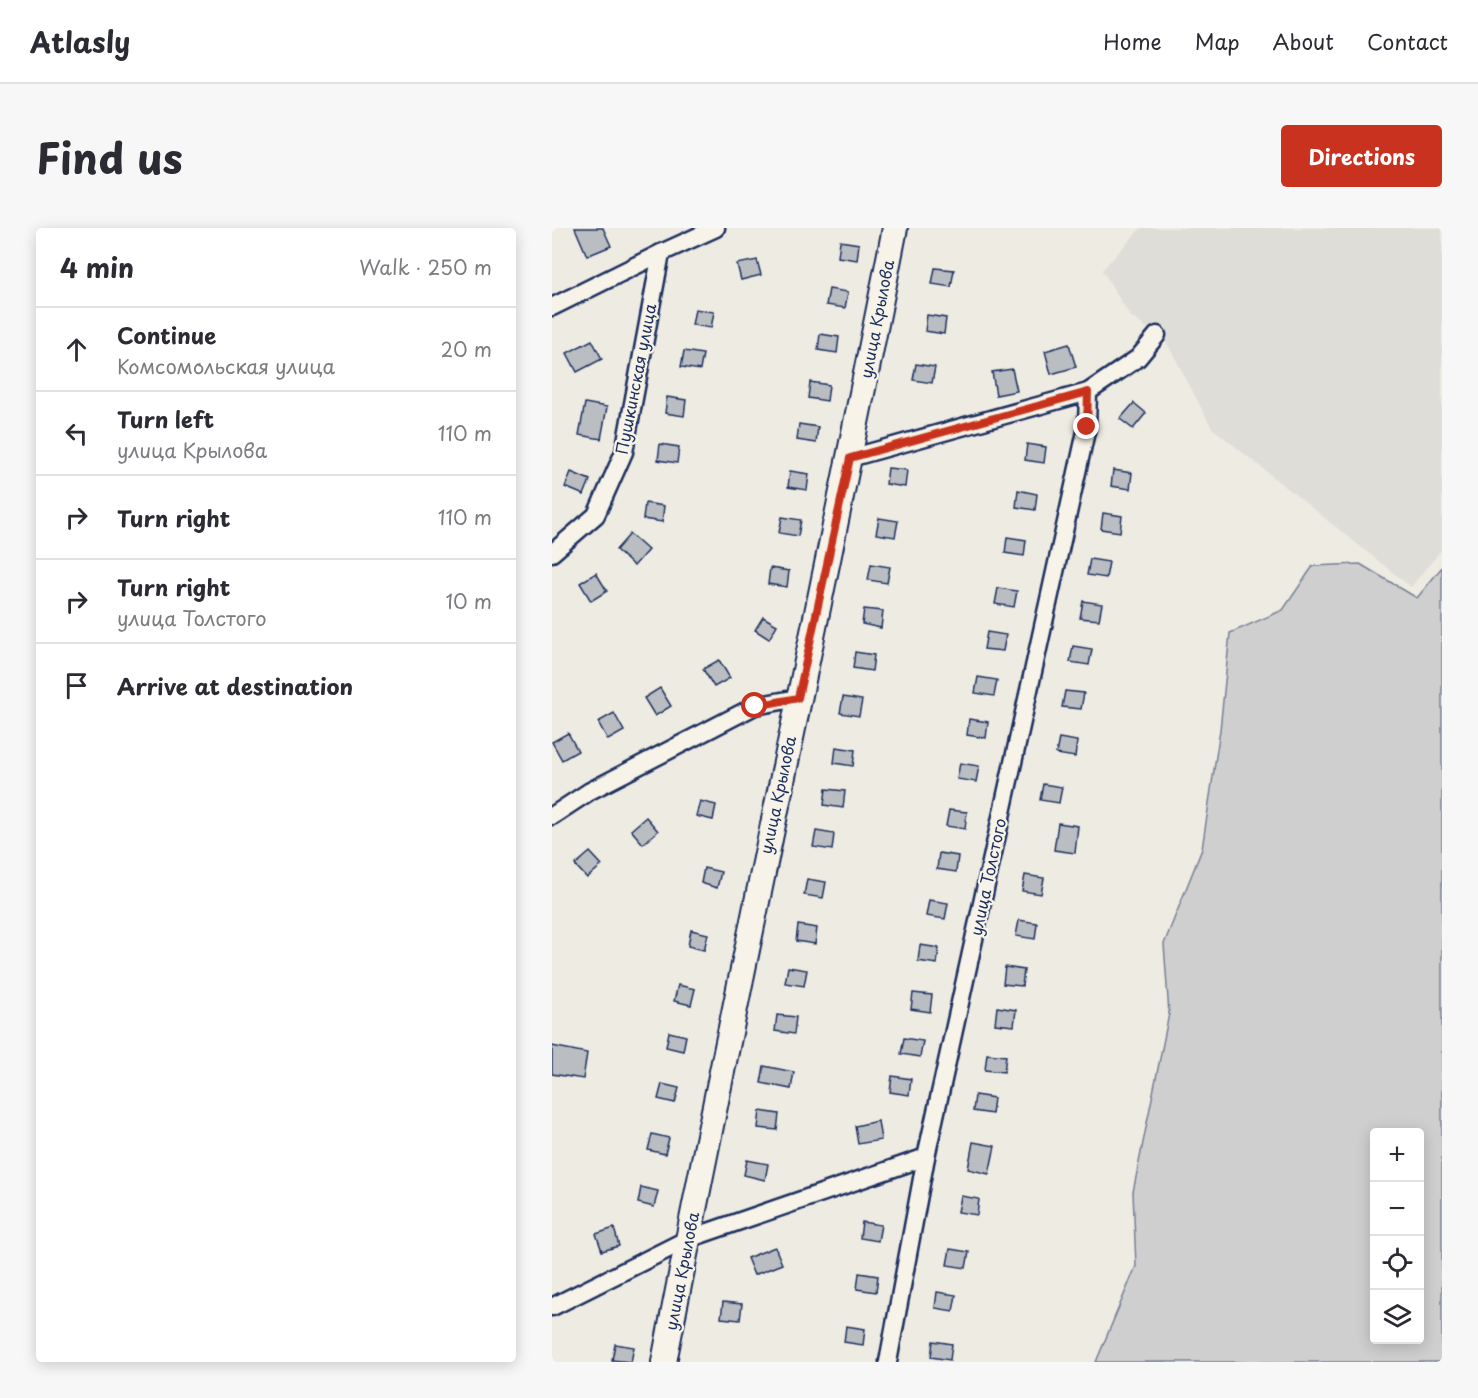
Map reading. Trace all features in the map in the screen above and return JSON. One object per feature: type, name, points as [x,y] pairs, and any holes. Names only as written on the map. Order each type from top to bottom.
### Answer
[{"type":"main road","name":"улица Крылова","points":[[664,1362],[798,698],[850,458],[895,228]]},
{"type":"street","points":[[552,307],[716,228]]},
{"type":"street","name":"Пушкинская улица","points":[[552,553],[596,514],[624,452],[661,253]]},
{"type":"street","points":[[850,458],[1088,392],[1138,358],[1157,335]]},
{"type":"street","name":"улица Толстого","points":[[888,1362],[926,1157],[1087,427],[1088,392]]},
{"type":"street","points":[[552,816],[590,791],[755,706],[798,698]]},
{"type":"street","points":[[552,1307],[688,1239],[926,1157]]},
{"type":"shaded area","points":[[1141,228],[1442,228],[1442,549],[1411,587],[1212,428],[1166,341],[1130,316],[1102,270]]},
{"type":"shaded area","points":[[1360,564],[1417,598],[1442,567],[1442,1362],[1096,1362],[1136,1266],[1133,1192],[1169,1014],[1164,944],[1202,849],[1220,730],[1230,633],[1283,610],[1313,566]]},
{"type":"building","points":[[575,228],[603,228],[611,246],[587,256]]},
{"type":"building","points":[[840,241],[859,244],[857,260],[838,257]]},
{"type":"building","points":[[757,260],[761,275],[741,280],[737,264]]},
{"type":"building","points":[[935,268],[954,270],[951,287],[932,284]]},
{"type":"building","points":[[829,289],[848,292],[845,308],[826,305]]},
{"type":"building","points":[[695,309],[714,312],[711,328],[692,325]]},
{"type":"building","points":[[927,315],[946,318],[944,334],[925,331]]},
{"type":"building","points":[[820,334],[839,337],[837,353],[818,350]]},
{"type":"building","points":[[592,340],[602,359],[577,372],[567,353]]},
{"type":"building","points":[[1069,344],[1076,367],[1051,374],[1045,351]]},
{"type":"building","points":[[684,351],[703,354],[700,370],[681,367]]},
{"type":"building","points":[[916,364],[935,367],[932,383],[913,380]]},
{"type":"building","points":[[1012,369],[1017,391],[996,395],[992,372]]},
{"type":"building","points":[[810,382],[829,385],[827,401],[808,398]]},
{"type":"building","points":[[667,397],[686,400],[684,416],[665,413]]},
{"type":"building","points":[[585,403],[607,407],[601,439],[579,435]]},
{"type":"building","points":[[1134,403],[1146,413],[1133,429],[1120,419]]},
{"type":"building","points":[[799,424],[818,427],[816,443],[797,440]]},
{"type":"building","points":[[660,444],[679,447],[677,463],[658,460]]},
{"type":"building","points":[[1027,444],[1046,447],[1044,463],[1025,460]]},
{"type":"building","points":[[888,468],[907,470],[905,487],[886,484]]},
{"type":"building","points":[[1113,470],[1132,473],[1130,489],[1111,486]]},
{"type":"building","points":[[790,471],[809,474],[807,490],[788,487]]},
{"type":"building","points":[[571,472],[590,480],[584,495],[565,487]]},
{"type":"building","points":[[1018,490],[1037,494],[1035,510],[1016,507]]},
{"type":"building","points":[[645,503],[664,506],[662,522],[643,519]]},
{"type":"building","points":[[1103,513],[1122,516],[1120,532],[1101,529]]},
{"type":"building","points":[[782,517],[801,520],[798,536],[779,533]]},
{"type":"building","points":[[879,518],[898,521],[895,537],[876,534]]},
{"type":"building","points":[[630,534],[648,550],[634,566],[616,550]]},
{"type":"building","points":[[1007,537],[1026,540],[1024,556],[1005,553]]},
{"type":"building","points":[[1090,559],[1109,562],[1106,578],[1087,575]]},
{"type":"building","points":[[871,564],[890,567],[887,583],[868,580]]},
{"type":"building","points":[[770,568],[789,571],[787,587],[768,584]]},
{"type":"building","points":[[596,573],[607,591],[591,601],[580,583]]},
{"type":"building","points":[[998,588],[1017,591],[1014,607],[995,604]]},
{"type":"building","points":[[1083,601],[1102,604],[1099,620],[1080,618]]},
{"type":"building","points":[[864,609],[883,611],[881,628],[862,624]]},
{"type":"building","points":[[763,617],[777,625],[769,639],[755,630]]},
{"type":"building","points":[[987,632],[1006,635],[1003,651],[984,649]]},
{"type":"building","points":[[1073,646],[1092,649],[1089,665],[1070,662]]},
{"type":"building","points":[[855,652],[874,655],[872,671],[853,668]]},
{"type":"building","points":[[719,660],[730,678],[714,687],[703,669]]},
{"type":"building","points":[[978,677],[997,680],[994,696],[975,693]]},
{"type":"building","points":[[660,688],[671,706],[655,716],[644,698]]},
{"type":"building","points":[[1065,691],[1084,693],[1081,709],[1062,707]]},
{"type":"building","points":[[843,697],[862,700],[859,716],[840,713]]},
{"type":"building","points":[[614,713],[624,731],[608,740],[598,722]]},
{"type":"building","points":[[969,719],[988,722],[986,738],[967,735]]},
{"type":"building","points":[[568,733],[578,751],[562,760],[552,742]]},
{"type":"building","points":[[1059,738],[1077,741],[1075,757],[1056,754]]},
{"type":"building","points":[[836,747],[855,750],[853,766],[834,763]]},
{"type":"building","points":[[960,763],[979,766],[976,782],[957,779]]},
{"type":"building","points":[[1043,784],[1062,787],[1059,803],[1040,800]]},
{"type":"building","points":[[826,789],[845,791],[843,808],[824,805]]},
{"type":"building","points":[[700,801],[716,805],[713,820],[696,816]]},
{"type":"building","points":[[949,810],[967,812],[965,829],[946,826]]},
{"type":"building","points":[[646,817],[658,831],[643,844],[631,830]]},
{"type":"building","points":[[1058,823],[1078,826],[1075,853],[1054,850]]},
{"type":"building","points":[[816,831],[834,834],[832,850],[813,847]]},
{"type":"building","points":[[590,852],[602,865],[587,878],[575,865]]},
{"type":"building","points":[[939,853],[958,856],[956,872],[937,869]]},
{"type":"building","points":[[704,868],[721,872],[717,888],[701,883]]},
{"type":"building","points":[[1025,875],[1044,878],[1041,894],[1022,891]]},
{"type":"building","points":[[807,879],[826,882],[823,898],[804,895]]},
{"type":"building","points":[[929,900],[948,903],[945,919],[926,916]]},
{"type":"building","points":[[1019,920],[1037,923],[1035,939],[1016,936]]},
{"type":"building","points":[[798,925],[817,928],[815,944],[796,941]]},
{"type":"building","points":[[691,930],[708,934],[704,950],[688,946]]},
{"type":"building","points":[[920,945],[939,948],[937,964],[918,961]]},
{"type":"building","points":[[788,967],[807,970],[804,986],[785,983]]},
{"type":"building","points":[[1005,967],[1024,970],[1022,986],[1003,984]]},
{"type":"building","points":[[678,985],[695,989],[691,1005],[674,1001]]},
{"type":"building","points":[[913,993],[932,995],[930,1012],[911,1009]]},
{"type":"building","points":[[997,1007],[1016,1010],[1014,1026],[995,1024]]},
{"type":"building","points":[[777,1015],[796,1017],[794,1034],[775,1031]]},
{"type":"building","points":[[669,1032],[686,1036],[683,1051],[666,1047]]},
{"type":"building","points":[[904,1038],[923,1041],[920,1057],[901,1054]]},
{"type":"building","points":[[552,1046],[587,1053],[583,1079],[552,1074]]},
{"type":"building","points":[[987,1054],[1006,1056],[1004,1072],[985,1070]]},
{"type":"building","points":[[764,1066],[794,1072],[791,1089],[761,1083]]},
{"type":"building","points":[[892,1076],[911,1079],[909,1095],[890,1092]]},
{"type":"building","points":[[662,1084],[679,1088],[675,1103],[658,1099]]},
{"type":"building","points":[[975,1095],[994,1098],[992,1114],[973,1111]]},
{"type":"building","points":[[760,1111],[779,1114],[777,1130],[758,1128]]},
{"type":"building","points":[[878,1121],[881,1140],[858,1144],[855,1126]]},
{"type":"building","points":[[652,1134],[669,1138],[665,1154],[648,1150]]},
{"type":"building","points":[[973,1142],[995,1146],[989,1174],[968,1169]]},
{"type":"building","points":[[747,1160],[768,1164],[765,1180],[744,1175]]},
{"type":"building","points":[[641,1187],[658,1191],[654,1207],[638,1203]]},
{"type":"building","points":[[961,1196],[979,1199],[977,1215],[958,1212]]},
{"type":"building","points":[[862,1222],[881,1225],[878,1241],[860,1238]]},
{"type":"building","points":[[614,1228],[619,1246],[602,1251],[596,1234]]},
{"type":"building","points":[[775,1247],[782,1264],[754,1275],[747,1258]]},
{"type":"building","points":[[950,1249],[969,1252],[966,1268],[947,1265]]},
{"type":"building","points":[[859,1273],[878,1276],[876,1292],[857,1289]]},
{"type":"building","points":[[937,1292],[956,1295],[953,1311],[935,1308]]},
{"type":"building","points":[[723,1302],[742,1304],[740,1320],[721,1318]]},
{"type":"building","points":[[846,1326],[865,1329],[863,1345],[844,1342]]},
{"type":"building","points":[[933,1341],[952,1344],[950,1360],[931,1357]]},
{"type":"building","points":[[615,1344],[634,1347],[631,1362],[612,1360]]},
{"type":"route","points":[[755,706],[798,698],[850,458],[1088,392],[1087,427]]}]
